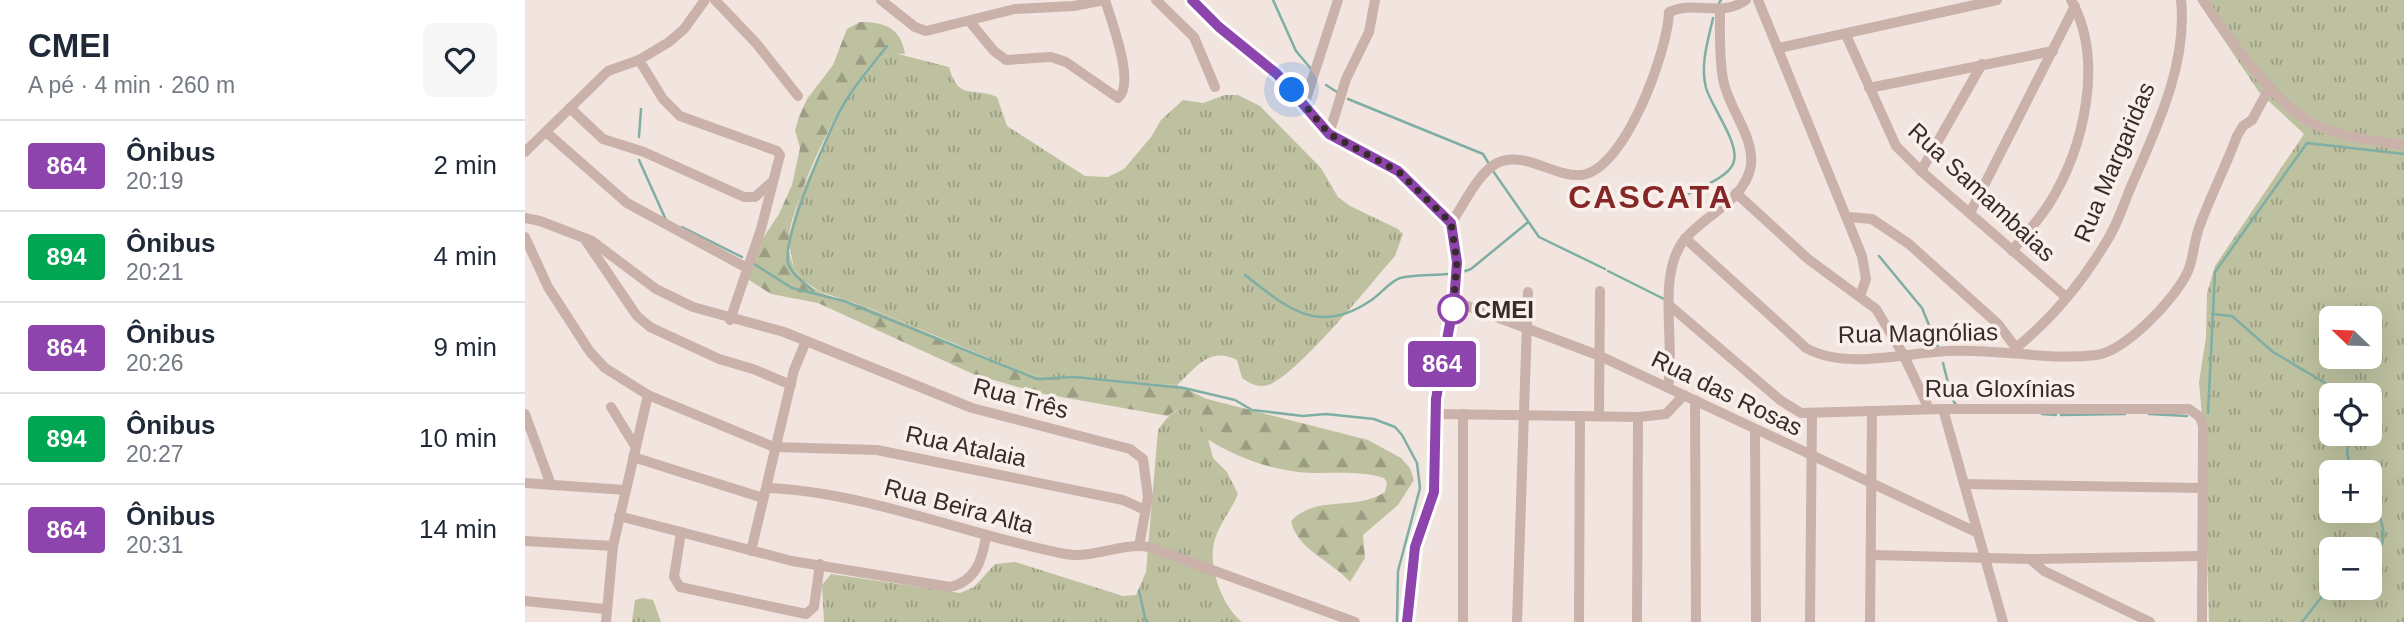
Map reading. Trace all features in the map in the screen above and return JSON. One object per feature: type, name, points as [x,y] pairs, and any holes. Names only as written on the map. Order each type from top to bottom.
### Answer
[{"type":"street","points":[[525,152],[608,71],[639,60],[684,29],[705,0]]},
{"type":"street","points":[[715,0],[756,43],[798,96]]},
{"type":"street","points":[[881,0],[915,27],[926,31],[1014,9],[1074,6],[1105,0],[1124,71],[1123,91],[1118,98],[1066,62],[1051,57],[1006,60],[970,22]]},
{"type":"street","points":[[1156,0],[1194,37],[1215,88]]},
{"type":"street","points":[[1192,0],[1219,27],[1277,74],[1329,134],[1398,171],[1451,223],[1457,252],[1454,302],[1436,414],[1434,492],[1415,547],[1407,622]]},
{"type":"street","points":[[1304,105],[1338,0]]},
{"type":"street","points":[[1329,134],[1346,79],[1369,32],[1375,0]]},
{"type":"street","points":[[1451,223],[1481,178],[1498,163],[1522,161],[1579,176],[1599,169],[1640,114],[1667,26],[1669,12],[1664,0]]},
{"type":"street","points":[[1669,12],[1698,3],[1720,10],[1732,8],[1746,0]]},
{"type":"street","points":[[1758,0],[1847,217],[1865,268],[1866,279],[1860,296]]},
{"type":"street","points":[[1779,48],[1997,0]]},
{"type":"street","name":"Rua Margaridas","points":[[2017,350],[2066,297],[2105,245],[2147,151],[2177,62],[2183,22],[2181,0]]},
{"type":"street","points":[[2203,0],[2270,87],[2290,108],[2315,125],[2379,142],[2404,145]]},
{"type":"street","points":[[1970,213],[2053,51],[2073,3]]},
{"type":"street","points":[[2012,251],[2054,195],[2081,124],[2089,60],[2085,31],[2073,3]]},
{"type":"street","points":[[1668,387],[1669,305],[1677,256],[1685,239],[1736,193],[1749,174],[1751,159],[1748,141],[1723,78],[1720,10]]},
{"type":"street","name":"Rua Samambaias","points":[[1846,35],[1890,136],[1921,171],[2066,297]]},
{"type":"street","points":[[1869,88],[2053,51]]},
{"type":"street","points":[[639,60],[663,99],[680,116],[775,150],[780,155],[761,229],[730,320]]},
{"type":"street","points":[[1921,171],[1982,64]]},
{"type":"street","name":"Rua Magnólias","points":[[1685,239],[1806,348],[1818,355],[1846,358],[1949,351],[2017,350],[2081,356],[2112,351],[2154,315],[2180,286],[2196,248],[2201,223],[2237,136],[2243,126],[2252,120],[2270,87]]},
{"type":"street","points":[[570,108],[603,139],[644,152],[744,197],[755,197],[773,180]]},
{"type":"street","points":[[546,132],[627,203],[747,268]]},
{"type":"street","points":[[1736,193],[1808,259],[1860,296],[1883,319],[1929,409]]},
{"type":"street","points":[[1847,217],[1872,219],[1909,244],[1998,324],[2017,350]]},
{"type":"street","name":"Rua Três","points":[[525,218],[578,234],[603,248],[656,289],[730,320],[762,326],[806,341],[972,408],[1130,449],[1143,459],[1148,484],[1139,546]]},
{"type":"street","points":[[578,234],[593,249],[637,316],[650,327],[719,359],[753,369],[791,385]]},
{"type":"street","name":"Rua Atalaia","points":[[525,237],[548,287],[590,352],[605,369],[648,395],[774,447],[890,452],[961,469],[1111,497],[1145,510]]},
{"type":"street","points":[[1599,416],[1600,291]]},
{"type":"street","points":[[1517,622],[1523,417],[1529,329],[1528,292]]},
{"type":"street","name":"Rua das Rosas","points":[[1454,302],[1600,356],[1978,533]]},
{"type":"street","name":"Rua Gloxínias","points":[[1669,305],[1790,407],[1801,413],[2180,407],[2194,412],[2203,426],[2203,488]]},
{"type":"street","points":[[751,551],[763,498],[768,488],[774,447],[806,341]]},
{"type":"street","points":[[605,622],[613,545],[648,395]]},
{"type":"street","points":[[1436,414],[1638,417],[1665,414],[1684,395]]},
{"type":"street","points":[[1695,400],[1696,622]]},
{"type":"street","points":[[611,407],[635,446]]},
{"type":"street","points":[[1943,409],[2003,622]]},
{"type":"street","points":[[1872,411],[1872,555],[1868,622],[1876,622]]},
{"type":"street","points":[[1810,622],[1812,413]]},
{"type":"street","points":[[525,414],[551,485]]},
{"type":"street","points":[[1463,414],[1463,622]]},
{"type":"street","points":[[1579,622],[1580,416]]},
{"type":"street","points":[[1637,622],[1638,417]]},
{"type":"street","points":[[1755,430],[1756,622]]},
{"type":"street","points":[[632,457],[763,498]]},
{"type":"street","points":[[525,483],[625,490]]},
{"type":"street","points":[[1964,485],[2203,488],[2202,622]]},
{"type":"street","name":"Rua Beira Alta","points":[[768,488],[833,494],[986,537],[1069,555],[1102,554],[1139,546]]},
{"type":"street","points":[[619,516],[751,551],[950,587],[962,584],[975,571],[982,559],[986,537]]},
{"type":"street","points":[[681,532],[674,577],[680,587],[806,614],[814,607],[820,564]]},
{"type":"street","points":[[525,541],[613,545]]},
{"type":"street","points":[[1139,546],[1332,618],[1355,622]]},
{"type":"street","points":[[1872,555],[2030,559],[2202,556]]},
{"type":"street","points":[[2030,559],[2044,571],[2150,622]]},
{"type":"street","points":[[525,601],[605,609]]},
{"type":"green space","points":[[2197,0],[2404,0],[2404,622],[2209,622],[2204,441],[2199,382],[2206,337],[2207,293],[2215,266],[2304,134],[2259,92]]},
{"type":"green space","points":[[860,22],[877,23],[896,32],[905,54],[879,58],[866,70],[852,89],[824,140],[800,195],[789,236],[791,260],[799,276],[826,295],[871,309],[1022,372],[1045,377],[1177,385],[1207,399],[1368,440],[1401,458],[1410,468],[1414,480],[1398,505],[1363,535],[1365,558],[1350,582],[1300,540],[1291,521],[1312,508],[1373,498],[1385,492],[1387,483],[1384,478],[1352,473],[1298,472],[1239,456],[1207,439],[1201,412],[1196,410],[1184,408],[1168,416],[1039,393],[973,374],[818,303],[771,294],[749,280],[747,267],[753,253],[779,214],[792,185],[800,148],[795,130],[799,117],[807,99],[833,65],[847,29]]},
{"type":"green space","points":[[894,53],[949,67],[957,85],[962,89],[997,97],[1007,126],[1085,176],[1108,177],[1124,169],[1151,137],[1161,120],[1183,100],[1203,103],[1225,95],[1238,95],[1260,106],[1321,168],[1338,197],[1403,234],[1395,256],[1297,365],[1281,378],[1264,386],[1242,378],[1237,360],[1219,355],[1197,365],[1177,385],[1045,377],[1022,372],[872,309],[821,292],[802,280],[794,268],[788,239],[800,195],[849,92],[861,75],[879,58]]},
{"type":"green space","points":[[1188,407],[1201,412],[1213,458],[1227,472],[1238,494],[1218,530],[1213,564],[1223,597],[1242,622],[824,622],[822,585],[831,574],[960,593],[974,587],[995,564],[1015,562],[1123,596],[1136,595],[1146,572],[1158,430],[1171,415]]},
{"type":"green space","points":[[635,600],[653,600],[661,622],[632,622]]},
{"type":"waterway","points":[[1273,0],[1296,51],[1312,70]]},
{"type":"waterway","points":[[1688,194],[1725,174],[1733,164],[1735,156],[1730,137],[1709,96],[1704,79],[1705,53],[1713,18]]},
{"type":"waterway","points":[[813,291],[795,275],[788,263],[788,250],[799,207],[845,102],[887,46]]},
{"type":"waterway","points":[[1326,85],[1337,92]]},
{"type":"waterway","points":[[1348,99],[1483,154],[1489,164]]},
{"type":"waterway","points":[[639,137],[641,109]]},
{"type":"waterway","points":[[2208,413],[2215,272],[2307,143],[2404,154]]},
{"type":"waterway","points":[[639,160],[666,220]]},
{"type":"waterway","points":[[1493,171],[1539,237],[1605,269]]},
{"type":"waterway","points":[[1462,272],[1471,269],[1527,223]]},
{"type":"waterway","points":[[682,227],[742,257]]},
{"type":"waterway","points":[[1879,256],[1922,308],[1938,347]]},
{"type":"waterway","points":[[754,264],[792,288],[844,301],[1037,379],[1074,377],[1184,388],[1235,400],[1252,410],[1303,416],[1326,414],[1374,419],[1395,427],[1417,463],[1420,488],[1398,571],[1397,622]]},
{"type":"waterway","points":[[1608,271],[1664,299]]},
{"type":"waterway","points":[[1245,275],[1289,307],[1319,317],[1351,311],[1370,301],[1400,278],[1454,273]]},
{"type":"waterway","points":[[2212,314],[2232,316],[2273,352],[2325,383]]},
{"type":"waterway","points":[[1943,363],[1952,399],[1957,406]]},
{"type":"waterway","points":[[2042,414],[2056,415]]},
{"type":"waterway","points":[[2061,415],[2125,414]]},
{"type":"waterway","points":[[2149,414],[2187,416]]},
{"type":"waterway","points":[[2348,446],[2349,460]]},
{"type":"waterway","points":[[2382,523],[2382,544]]},
{"type":"waterway","points":[[1139,591],[1146,622]]},
{"type":"waterway","points":[[2302,622],[2319,600]]},
{"type":"bus line","name":"864","points":[[1192,0],[1219,27],[1277,74],[1329,134],[1345,145],[1398,171],[1451,223],[1457,262],[1454,302],[1436,399],[1434,492],[1416,540],[1407,622]]},
{"type":"place","name":"CMEI","points":[[1453,309]]},
{"type":"district","name":"CASCATA","points":[[1651,197]]},
{"type":"route","points":[[1292,90],[1329,134],[1345,145],[1398,171],[1451,223],[1457,262],[1453,309]]}]
